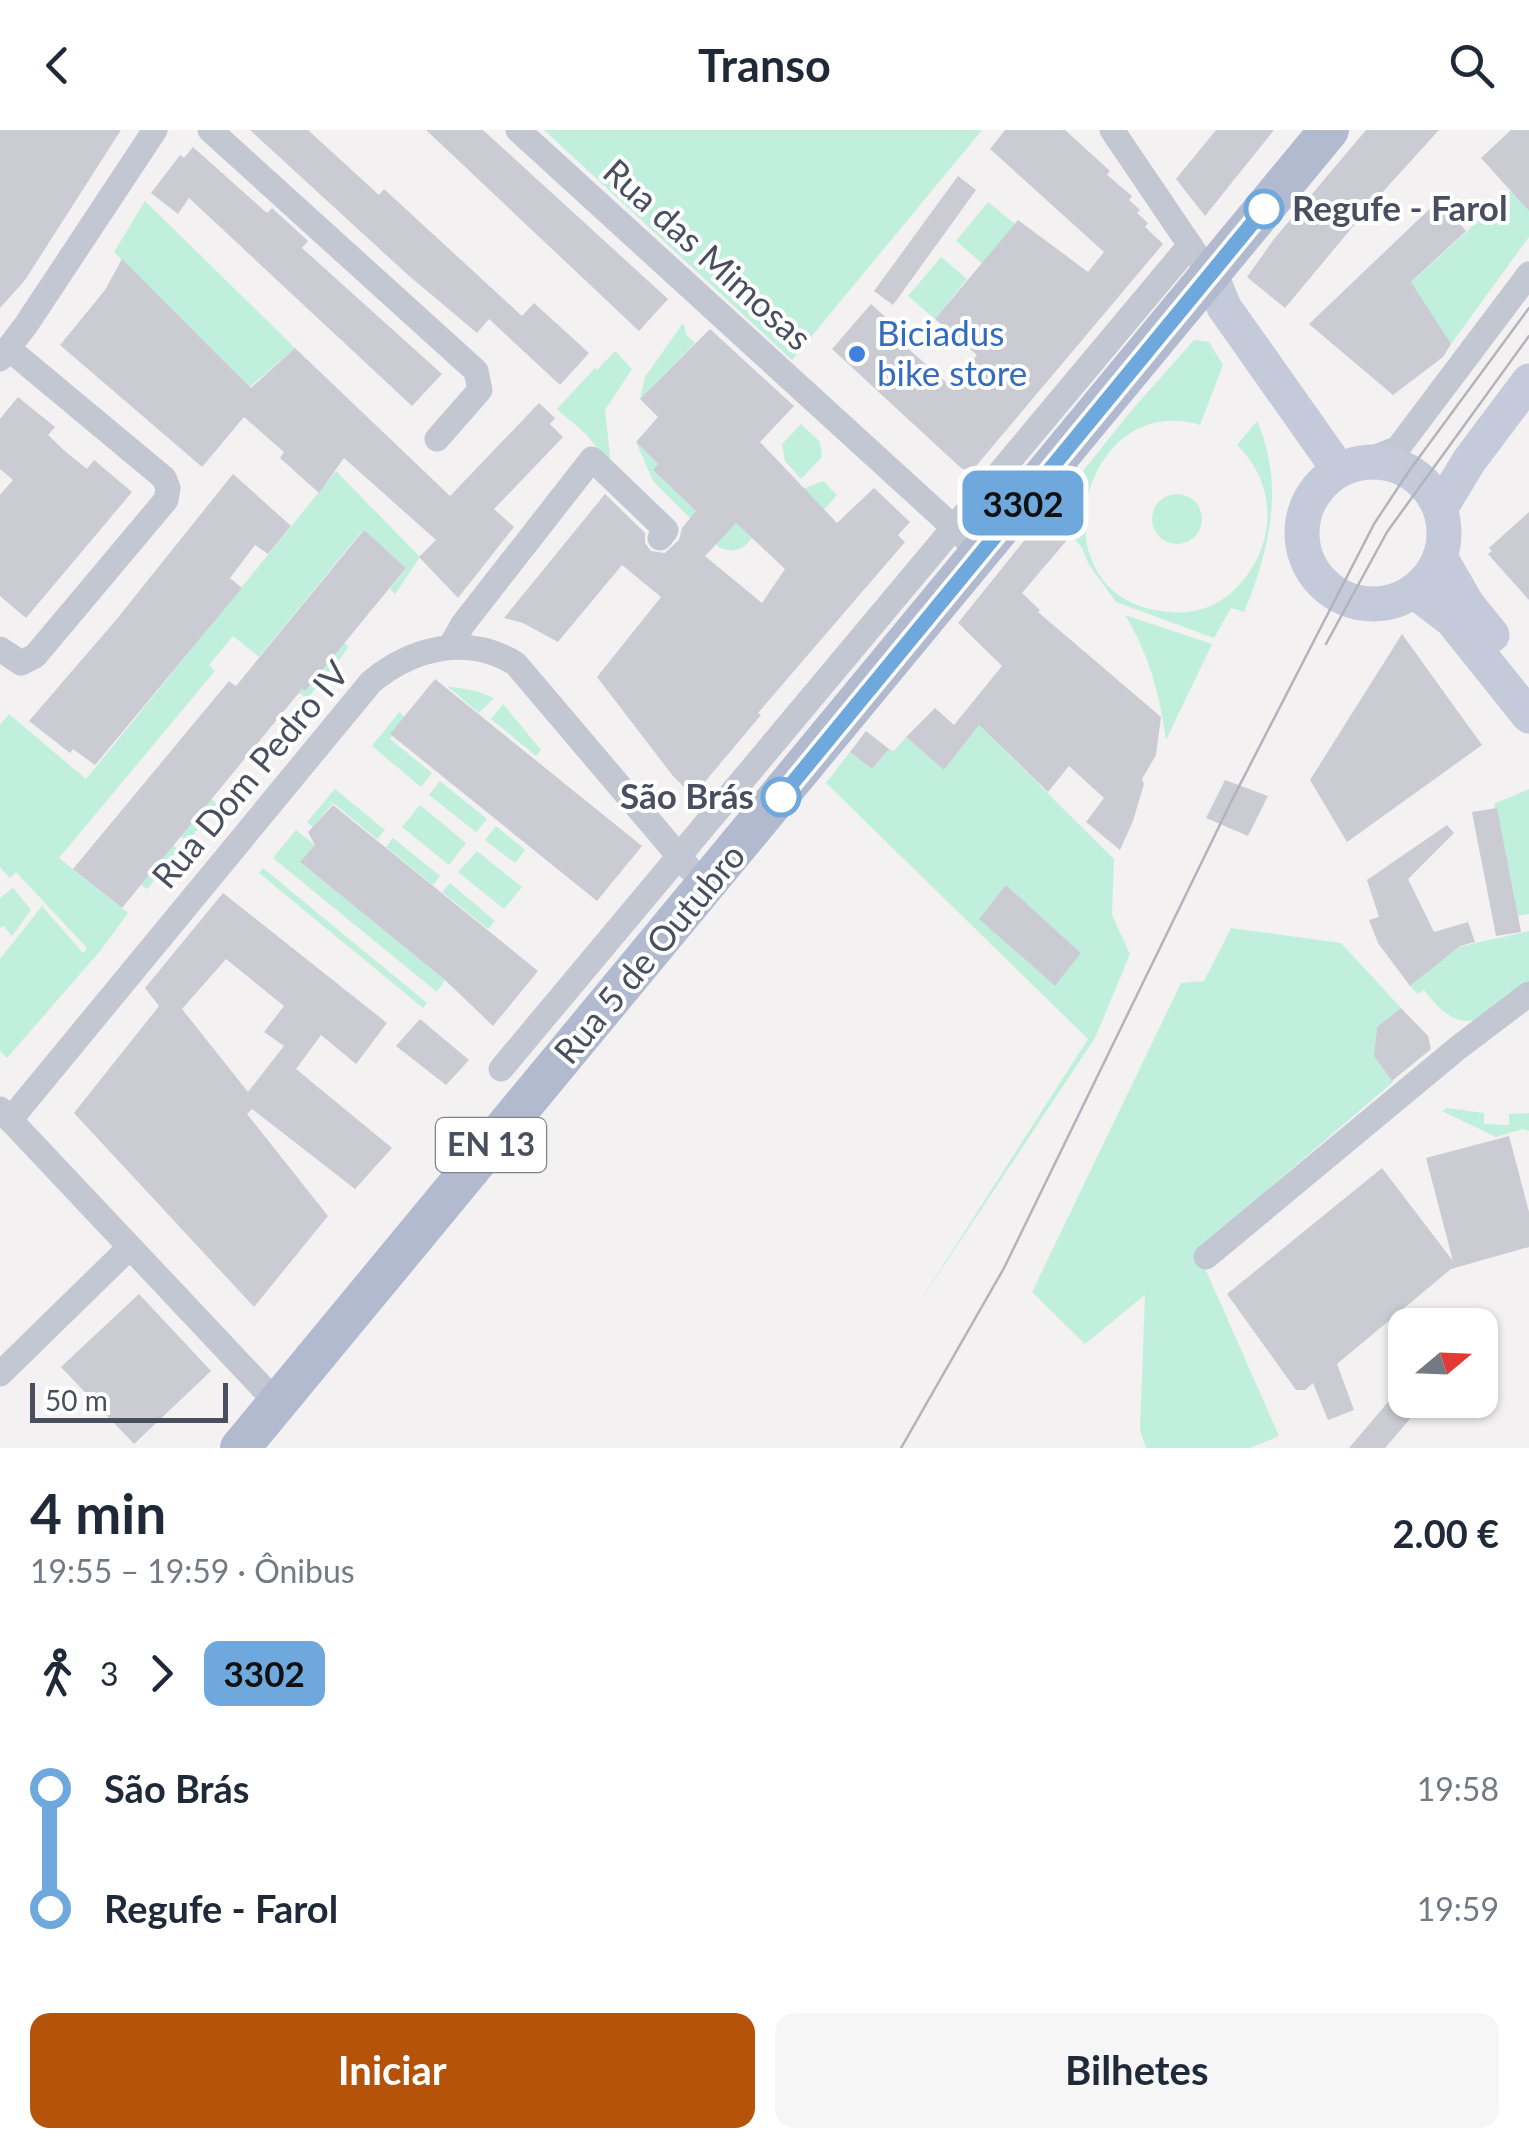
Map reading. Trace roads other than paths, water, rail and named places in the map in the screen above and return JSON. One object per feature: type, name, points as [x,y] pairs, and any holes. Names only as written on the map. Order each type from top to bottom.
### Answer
[{"type":"main road","name":"EN 13","points":[[1200,259],[1329,130]]},
{"type":"main road","name":"Rua 5 de Outubro","points":[[240,1448],[982,554],[1200,259]]},
{"type":"street","points":[[0,649],[21,663],[35,656],[166,500],[168,488],[164,478],[4,354],[155,130]]},
{"type":"street","points":[[210,130],[476,371],[480,390],[437,440]]},
{"type":"street","name":"Rua das Mimosas","points":[[518,130],[982,554]]},
{"type":"street","points":[[1112,130],[1200,259],[1224,307],[1353,466]]},
{"type":"street","name":"Rua 5 de Outubro","points":[[501,1068],[952,527],[1200,259]]},
{"type":"street","points":[[1353,466],[1388,463],[1408,471],[1422,481],[1440,509],[1444,533],[1440,557],[1428,578],[1398,600],[1380,604],[1350,600],[1322,582],[1310,566],[1303,545],[1302,522],[1309,501],[1322,483],[1353,466],[1398,448],[1529,274]]},
{"type":"street","points":[[1440,509],[1469,461],[1529,382]]},
{"type":"street","points":[[450,647],[463,624],[592,459],[666,530],[660,538]]},
{"type":"street","points":[[1440,557],[1467,604],[1529,677]]},
{"type":"street","points":[[1414,591],[1452,620],[1529,716]]},
{"type":"street","name":"Rua Dom Pedro IV","points":[[5,1114],[371,682],[408,658],[450,647],[485,648],[516,664],[706,887]]},
{"type":"street","points":[[1206,1257],[1459,1047],[1529,994]]},
{"type":"street","points":[[5,1114],[277,1403]]},
{"type":"street","points":[[0,1374],[129,1248]]},
{"type":"tram line","points":[[901,1448],[1004,1268],[1231,802],[1374,524],[1529,308]]},
{"type":"tram line","points":[[1326,644],[1387,532],[1529,336]]},
{"type":"place","name":"Regufe - Farol","points":[[1264,209]]},
{"type":"place","name":"Biciadus bike store","points":[[857,354]]},
{"type":"place","name":"São Brás","points":[[781,797]]}]
